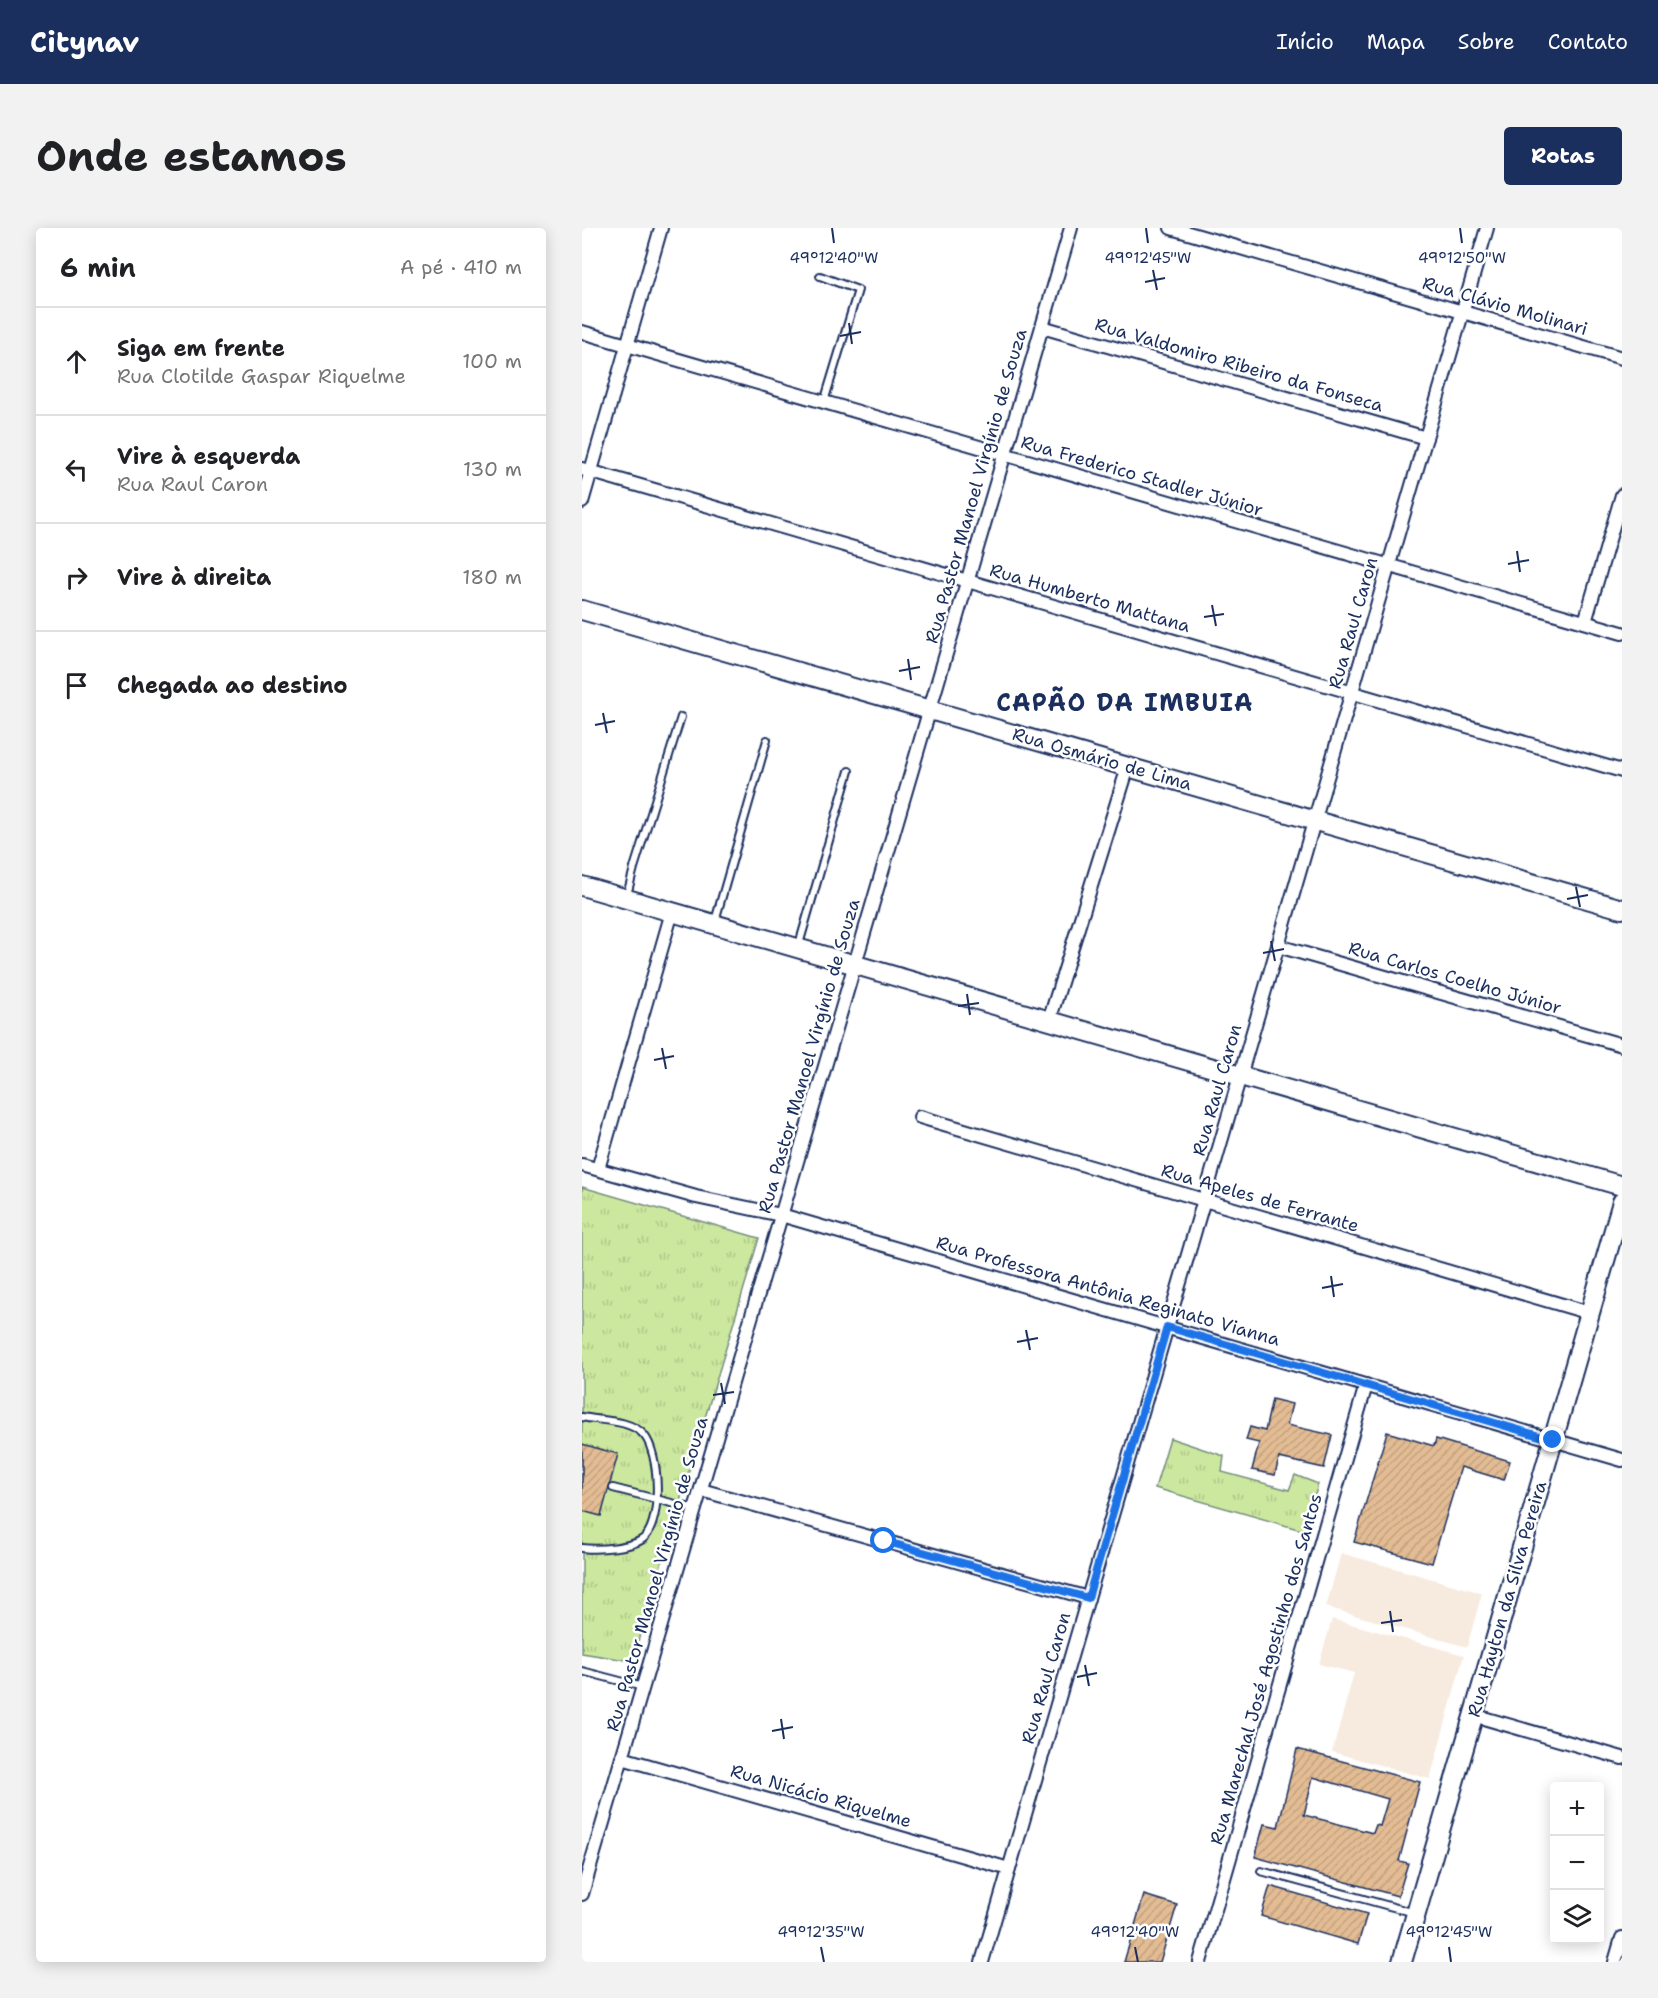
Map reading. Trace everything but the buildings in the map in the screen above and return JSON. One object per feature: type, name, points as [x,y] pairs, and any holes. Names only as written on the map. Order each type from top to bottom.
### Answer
[{"type":"street","points":[[582,502],[586,470],[627,345],[661,228]]},
{"type":"street","name":"Rua Pastor Manoel Virgínio de Souza","points":[[582,1894],[1071,228]]},
{"type":"street","name":"Rua Clávio Molinari","points":[[1171,228],[1622,358]]},
{"type":"street","name":"Rua Raul Caron","points":[[982,1962],[1487,228]]},
{"type":"street","name":"Rua Valdomiro Ribeiro da Fonseca","points":[[1042,327],[1426,438]]},
{"type":"street","name":"Rua Frederico Stadler Júnior","points":[[582,332],[1622,633]]},
{"type":"street","name":"Rua Humberto Mattana","points":[[586,470],[1622,771]]},
{"type":"street","points":[[1585,622],[1622,495]]},
{"type":"street","name":"Rua Osmário de Lima","points":[[582,610],[1622,909]]},
{"type":"street","points":[[1049,1021],[1128,767]]},
{"type":"street","points":[[582,886],[1622,1186]]},
{"type":"street","points":[[597,1169],[672,912]]},
{"type":"street","name":"Rua Carlos Coelho Júnior","points":[[1278,945],[1622,1045]]},
{"type":"street","name":"Rua Apeles de Ferrante","points":[[920,1117],[1590,1313]]},
{"type":"street","name":"Rua Professora Antônia Reginato Vianna","points":[[582,1165],[696,1197],[782,1215],[1622,1460]]},
{"type":"street","name":"Rua Hayton da Silva Pereira","points":[[1402,1962],[1622,1202]]},
{"type":"street","name":"Rua Marechal José Agostinho dos Santos","points":[[1200,1962],[1366,1385]]},
{"type":"street","points":[[701,1490],[1088,1598]]},
{"type":"street","points":[[1473,1715],[1622,1758]]},
{"type":"street","name":"Rua Nicácio Riquelme","points":[[622,1758],[1009,1869]]},
{"type":"street","points":[[1615,1962],[1622,1938]]},
{"type":"lane","points":[[820,276],[858,290],[824,402]]},
{"type":"lane","points":[[627,899],[634,868],[681,717]]},
{"type":"lane","points":[[714,924],[767,740]]},
{"type":"lane","points":[[798,948],[849,771]]},
{"type":"lane","points":[[582,1417],[617,1423],[643,1434],[651,1448],[656,1474],[656,1499],[650,1528],[644,1539],[615,1547],[582,1548]]},
{"type":"lane","points":[[613,1488],[695,1509]]},
{"type":"lane","points":[[582,1671],[643,1688]]},
{"type":"lane","points":[[1261,1871],[1416,1913]]},
{"type":"shaded area","points":[[1341,1553],[1482,1593],[1467,1647],[1326,1607]]},
{"type":"shaded area","points":[[1332,1619],[1464,1655],[1430,1779],[1332,1752],[1354,1673],[1319,1664]]},
{"type":"green space","points":[[582,1187],[759,1238],[632,1661],[582,1653]]},
{"type":"green space","points":[[1170,1438],[1224,1456],[1222,1472],[1289,1490],[1295,1475],[1318,1484],[1305,1531],[1155,1488]]},
{"type":"district","name":"CAPÃO DA IMBUIA","points":[[1125,703]]},
{"type":"route","points":[[884,1541],[1088,1598],[1167,1327],[1553,1440]]}]
